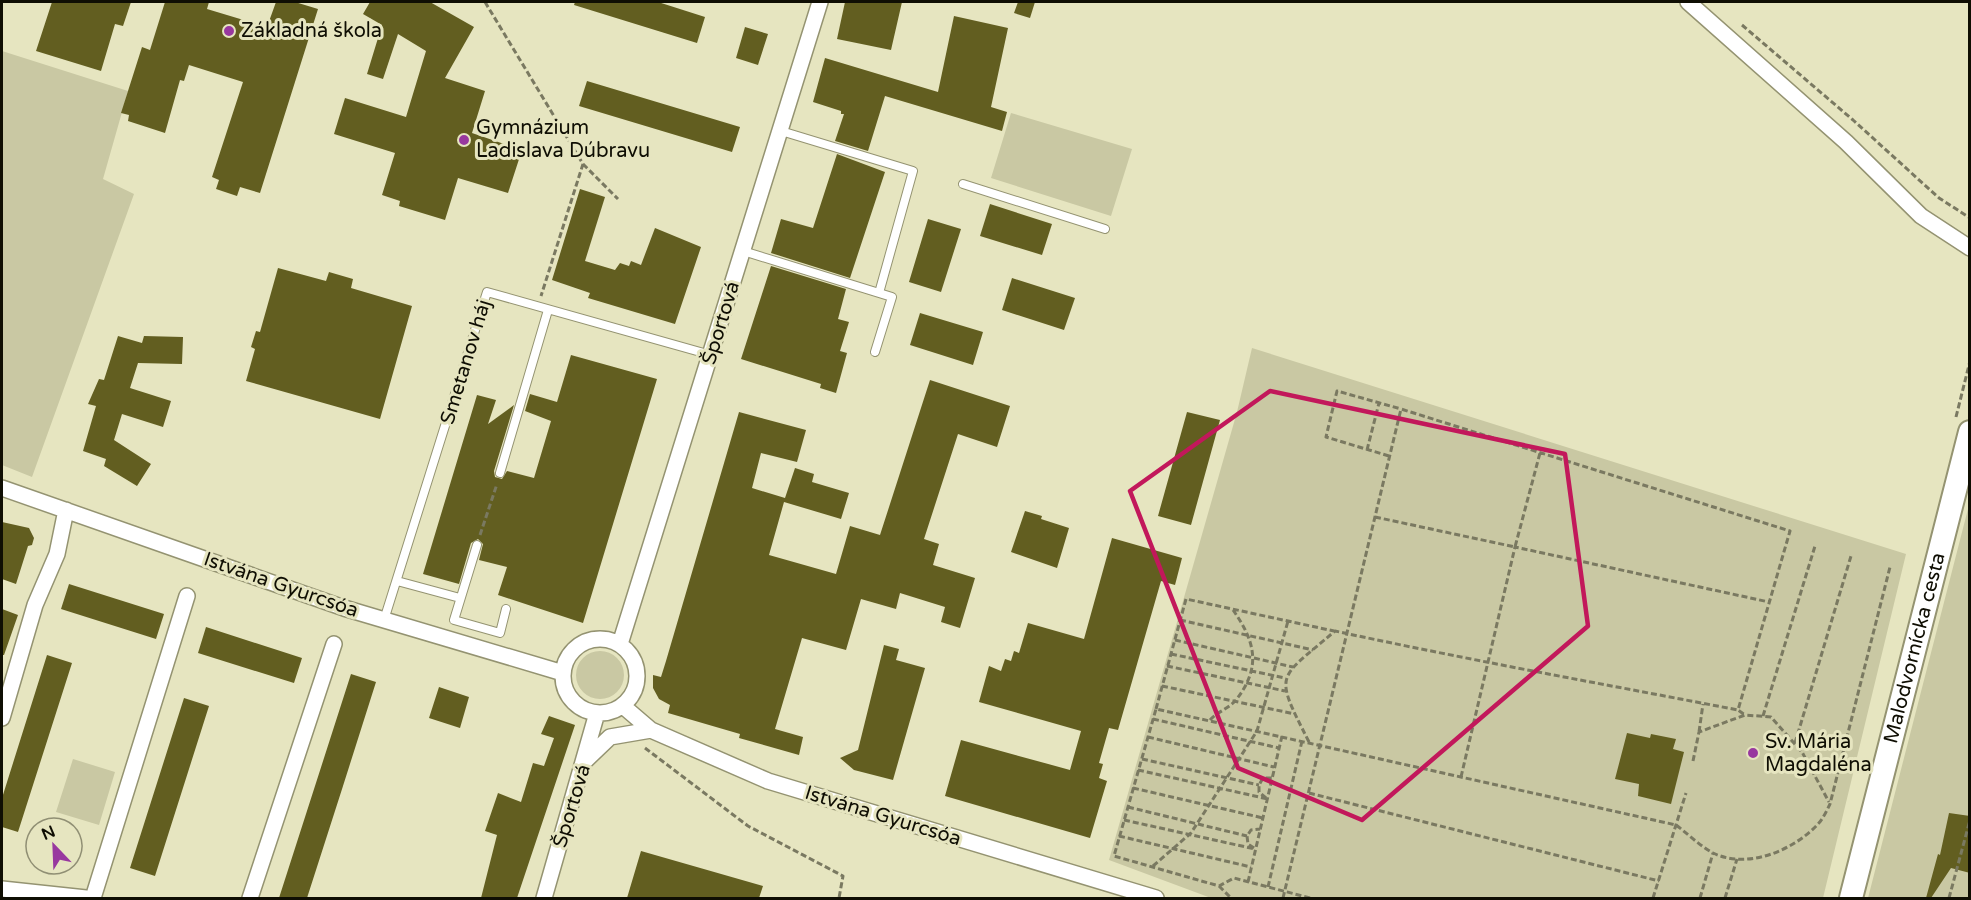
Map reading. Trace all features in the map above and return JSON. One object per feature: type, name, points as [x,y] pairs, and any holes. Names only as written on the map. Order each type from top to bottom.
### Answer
[{"type":"street","name":"Športová","points":[[620,644],[820,2]]},
{"type":"street","points":[[1688,2],[1846,142],[1921,216],[1970,248]]},
{"type":"street","name":"Malodvornícka cesta","points":[[1851,898],[1970,432]]},
{"type":"street","name":"Istvána Gyurcsóa","points":[[2,488],[384,620],[563,673]]},
{"type":"street","points":[[2,718],[35,605],[57,554],[66,510]]},
{"type":"street","points":[[93,898],[187,596]]},
{"type":"street","points":[[602,639],[620,644],[636,663],[637,687],[623,706],[615,711],[588,712],[566,693],[563,673],[569,655],[584,643],[602,639]]},
{"type":"street","points":[[250,898],[334,644]]},
{"type":"street","name":"Istvána Gyurcsóa","points":[[623,706],[651,730],[768,781],[1156,898]]},
{"type":"street","name":"Športová","points":[[544,898],[586,760],[597,713]]},
{"type":"street","points":[[586,760],[610,737],[651,730]]},
{"type":"street","points":[[2,889],[86,898]]},
{"type":"lane","points":[[781,131],[913,171],[879,293]]},
{"type":"lane","points":[[963,184],[1105,229]]},
{"type":"lane","points":[[743,251],[892,297],[875,352]]},
{"type":"lane","name":"Smetanov háj","points":[[384,620],[487,291],[711,355]]},
{"type":"lane","points":[[500,473],[548,310]]},
{"type":"lane","points":[[477,545],[454,620],[500,633],[506,609]]},
{"type":"lane","points":[[397,581],[460,598]]},
{"type":"path","points":[[485,2],[583,164],[618,199]]},
{"type":"path","points":[[1740,24],[1939,198],[1970,218]]},
{"type":"path","points":[[538,306],[583,164]]},
{"type":"path","points":[[1389,456],[1326,437],[1337,391],[1790,531],[1738,710]]},
{"type":"path","points":[[1367,450],[1379,403]]},
{"type":"path","points":[[1283,898],[1401,409]]},
{"type":"path","points":[[1461,777],[1515,547],[1540,453]]},
{"type":"path","points":[[477,545],[500,473]]},
{"type":"path","points":[[1375,518],[1769,602]]},
{"type":"path","points":[[1763,716],[1815,546]]},
{"type":"path","points":[[1795,743],[1851,556]]},
{"type":"path","points":[[1156,709],[1676,825],[1713,853],[1737,859],[1775,853],[1795,842],[1819,824],[1830,804],[1890,567]]},
{"type":"path","points":[[1231,898],[1219,886],[1114,856],[1186,599],[1489,664],[1620,686],[1738,710],[1745,715]]},
{"type":"path","points":[[1210,720],[1235,701],[1251,671],[1253,658],[1251,636],[1232,609]]},
{"type":"path","points":[[1180,620],[1313,650]]},
{"type":"path","points":[[1152,867],[1196,824],[1257,731],[1287,621]]},
{"type":"path","points":[[1309,742],[1285,691],[1285,678],[1293,667],[1335,632]]},
{"type":"path","points":[[1175,640],[1293,667]]},
{"type":"path","points":[[1171,654],[1285,678]]},
{"type":"path","points":[[1167,666],[1285,691]]},
{"type":"path","points":[[1162,686],[1295,714]]},
{"type":"path","points":[[1693,761],[1703,704]]},
{"type":"path","points":[[1699,732],[1745,715],[1771,717],[1795,743],[1830,804]]},
{"type":"path","points":[[1152,719],[1279,748]]},
{"type":"path","points":[[1248,882],[1282,736]]},
{"type":"path","points":[[1148,737],[1275,767]]},
{"type":"path","points":[[1268,887],[1302,741]]},
{"type":"path","points":[[641,745],[748,826],[843,876],[839,898]]},
{"type":"path","points":[[1142,759],[1259,785]]},
{"type":"path","points":[[1138,770],[1268,799]]},
{"type":"path","points":[[1268,799],[1259,792],[1259,785],[1263,778],[1272,777]]},
{"type":"path","points":[[1133,788],[1263,818]]},
{"type":"path","points":[[1653,898],[1686,793]]},
{"type":"path","points":[[1309,794],[1659,881]]},
{"type":"path","points":[[1128,807],[1247,836]]},
{"type":"path","points":[[1124,820],[1255,849]]},
{"type":"path","points":[[1949,898],[1970,820]]},
{"type":"path","points":[[1255,849],[1248,844],[1247,836],[1251,830],[1260,829]]},
{"type":"path","points":[[1119,836],[1251,867]]},
{"type":"path","points":[[1700,898],[1713,853]]},
{"type":"path","points":[[1725,898],[1737,859]]},
{"type":"path","points":[[1219,886],[1234,878],[1310,898]]},
{"type":"highlighted area","points":[[1270,391],[1565,454],[1588,626],[1362,820],[1238,768],[1130,491]]},
{"type":"green space","points":[[2,51],[128,91],[103,179],[134,194],[32,477],[2,465]]},
{"type":"green space","points":[[1011,113],[1132,149],[1111,216],[991,178]]},
{"type":"green space","points":[[1252,348],[1906,554],[1823,898],[1211,898],[1109,860],[1237,412]]},
{"type":"green space","points":[[1969,505],[1969,898],[1868,898]]},
{"type":"green space","points":[[595,651],[605,651],[617,658],[624,670],[624,680],[617,692],[605,699],[595,699],[580,688],[576,680],[576,670],[587,655]]},
{"type":"green space","points":[[73,759],[115,772],[99,825],[84,820],[84,816],[69,816],[56,812]]},
{"type":"building","points":[[52,2],[131,2],[123,26],[115,24],[101,71],[36,51]]},
{"type":"building","points":[[165,2],[209,2],[207,9],[267,27],[276,2],[295,2],[318,9],[260,193],[240,187],[237,196],[216,189],[219,180],[212,177],[243,82],[189,65],[184,81],[180,80],[165,133],[128,121],[129,115],[121,113],[142,47],[150,50]]},
{"type":"building","points":[[370,2],[430,2],[474,27],[445,78],[485,91],[472,133],[522,150],[508,193],[458,178],[445,220],[399,206],[400,201],[382,195],[395,153],[334,134],[345,98],[406,117],[426,51],[398,34],[383,79],[367,74],[382,25],[363,14]]},
{"type":"building","points":[[575,2],[658,2],[705,17],[697,43],[574,5]]},
{"type":"building","points":[[845,2],[902,2],[891,50],[837,39]]},
{"type":"building","points":[[1018,2],[1035,2],[1030,18],[1014,13]]},
{"type":"building","points":[[954,16],[1008,28],[991,107],[1007,112],[1002,131],[885,96],[868,151],[835,141],[844,114],[813,102],[825,58],[938,92]]},
{"type":"building","points":[[745,27],[768,34],[758,65],[736,58]]},
{"type":"building","points":[[587,81],[740,127],[732,152],[579,106]]},
{"type":"building","points":[[837,154],[885,172],[850,278],[771,253],[781,219],[813,228]]},
{"type":"building","points":[[580,189],[605,197],[585,261],[615,270],[620,263],[629,266],[631,261],[641,265],[655,228],[701,247],[675,324],[588,298],[590,293],[552,280]]},
{"type":"building","points":[[990,204],[1052,224],[1042,255],[980,236]]},
{"type":"building","points":[[928,219],[961,229],[941,292],[909,282]]},
{"type":"building","points":[[771,266],[846,289],[838,319],[849,322],[840,351],[847,353],[836,393],[820,388],[821,384],[741,359]]},
{"type":"building","points":[[278,268],[326,281],[329,272],[353,279],[351,288],[412,306],[380,419],[246,381],[255,349],[251,347],[256,331],[260,332]]},
{"type":"building","points":[[1012,278],[1075,298],[1064,330],[1002,310]]},
{"type":"building","points":[[920,313],[983,332],[973,365],[910,345]]},
{"type":"building","points":[[118,336],[142,343],[144,336],[183,337],[182,364],[138,363],[130,388],[171,401],[163,427],[122,414],[114,440],[151,464],[137,486],[104,466],[106,459],[83,451],[96,406],[88,404],[99,379],[104,380]]},
{"type":"building","points":[[571,355],[657,379],[583,623],[498,595],[507,567],[479,560],[483,544],[478,539],[471,543],[459,584],[423,574],[477,395],[496,400],[488,424],[514,405],[494,471],[495,477],[502,479],[507,471],[534,478],[551,421],[525,411],[530,394],[557,402]]},
{"type":"building","points":[[930,380],[1010,406],[997,447],[958,434],[924,539],[939,544],[933,565],[975,578],[960,628],[941,622],[945,607],[900,593],[896,609],[861,599],[846,650],[802,638],[775,729],[803,737],[799,755],[739,738],[740,734],[668,713],[670,705],[659,699],[653,688],[653,675],[661,677],[739,412],[806,430],[797,462],[761,453],[752,488],[785,498],[795,468],[814,474],[812,482],[849,493],[841,519],[784,502],[769,555],[836,574],[850,526],[880,535]]},
{"type":"building","points":[[1187,412],[1220,420],[1191,525],[1158,516]]},
{"type":"building","points":[[1025,511],[1069,528],[1057,568],[1011,552]]},
{"type":"building","points":[[2,522],[29,528],[34,538],[32,545],[28,546],[16,584],[2,579]]},
{"type":"building","points":[[1112,538],[1182,558],[1175,585],[1161,581],[1118,730],[1109,728],[1099,763],[1103,764],[1099,778],[1107,781],[1090,838],[945,796],[961,740],[1070,770],[1081,731],[979,702],[989,666],[1001,671],[1005,659],[1011,661],[1014,651],[1019,653],[1028,623],[1084,639]]},
{"type":"building","points":[[69,584],[164,614],[156,639],[61,609]]},
{"type":"building","points":[[2,609],[18,615],[4,655],[2,655]]},
{"type":"building","points":[[206,627],[302,658],[294,683],[198,653]]},
{"type":"building","points":[[884,645],[899,649],[896,660],[925,668],[893,780],[854,770],[840,758],[858,750]]},
{"type":"building","points":[[47,655],[72,663],[18,832],[2,827],[2,798]]},
{"type":"building","points":[[351,674],[376,682],[307,898],[279,898]]},
{"type":"building","points":[[439,687],[469,697],[460,728],[429,718]]},
{"type":"building","points":[[184,698],[209,706],[155,876],[130,868]]},
{"type":"building","points":[[549,716],[575,725],[517,898],[481,898],[497,835],[485,831],[498,793],[521,802],[533,763],[544,766],[554,738],[541,734]]},
{"type":"building","points":[[1627,733],[1650,738],[1651,734],[1676,739],[1673,749],[1684,752],[1671,804],[1638,796],[1639,784],[1615,779]]},
{"type":"building","points":[[1949,813],[1970,816],[1970,873],[1951,868],[1931,898],[1926,898],[1938,854],[1940,855]]},
{"type":"building","points":[[641,851],[763,886],[759,898],[627,898]]},
{"type":"place","name":"Základná škola","points":[[229,31]]},
{"type":"place","name":"Gymnázium Ladislava Dúbravu","points":[[464,140]]},
{"type":"place","name":"Sv. Mária Magdaléna","points":[[1753,753]]}]
